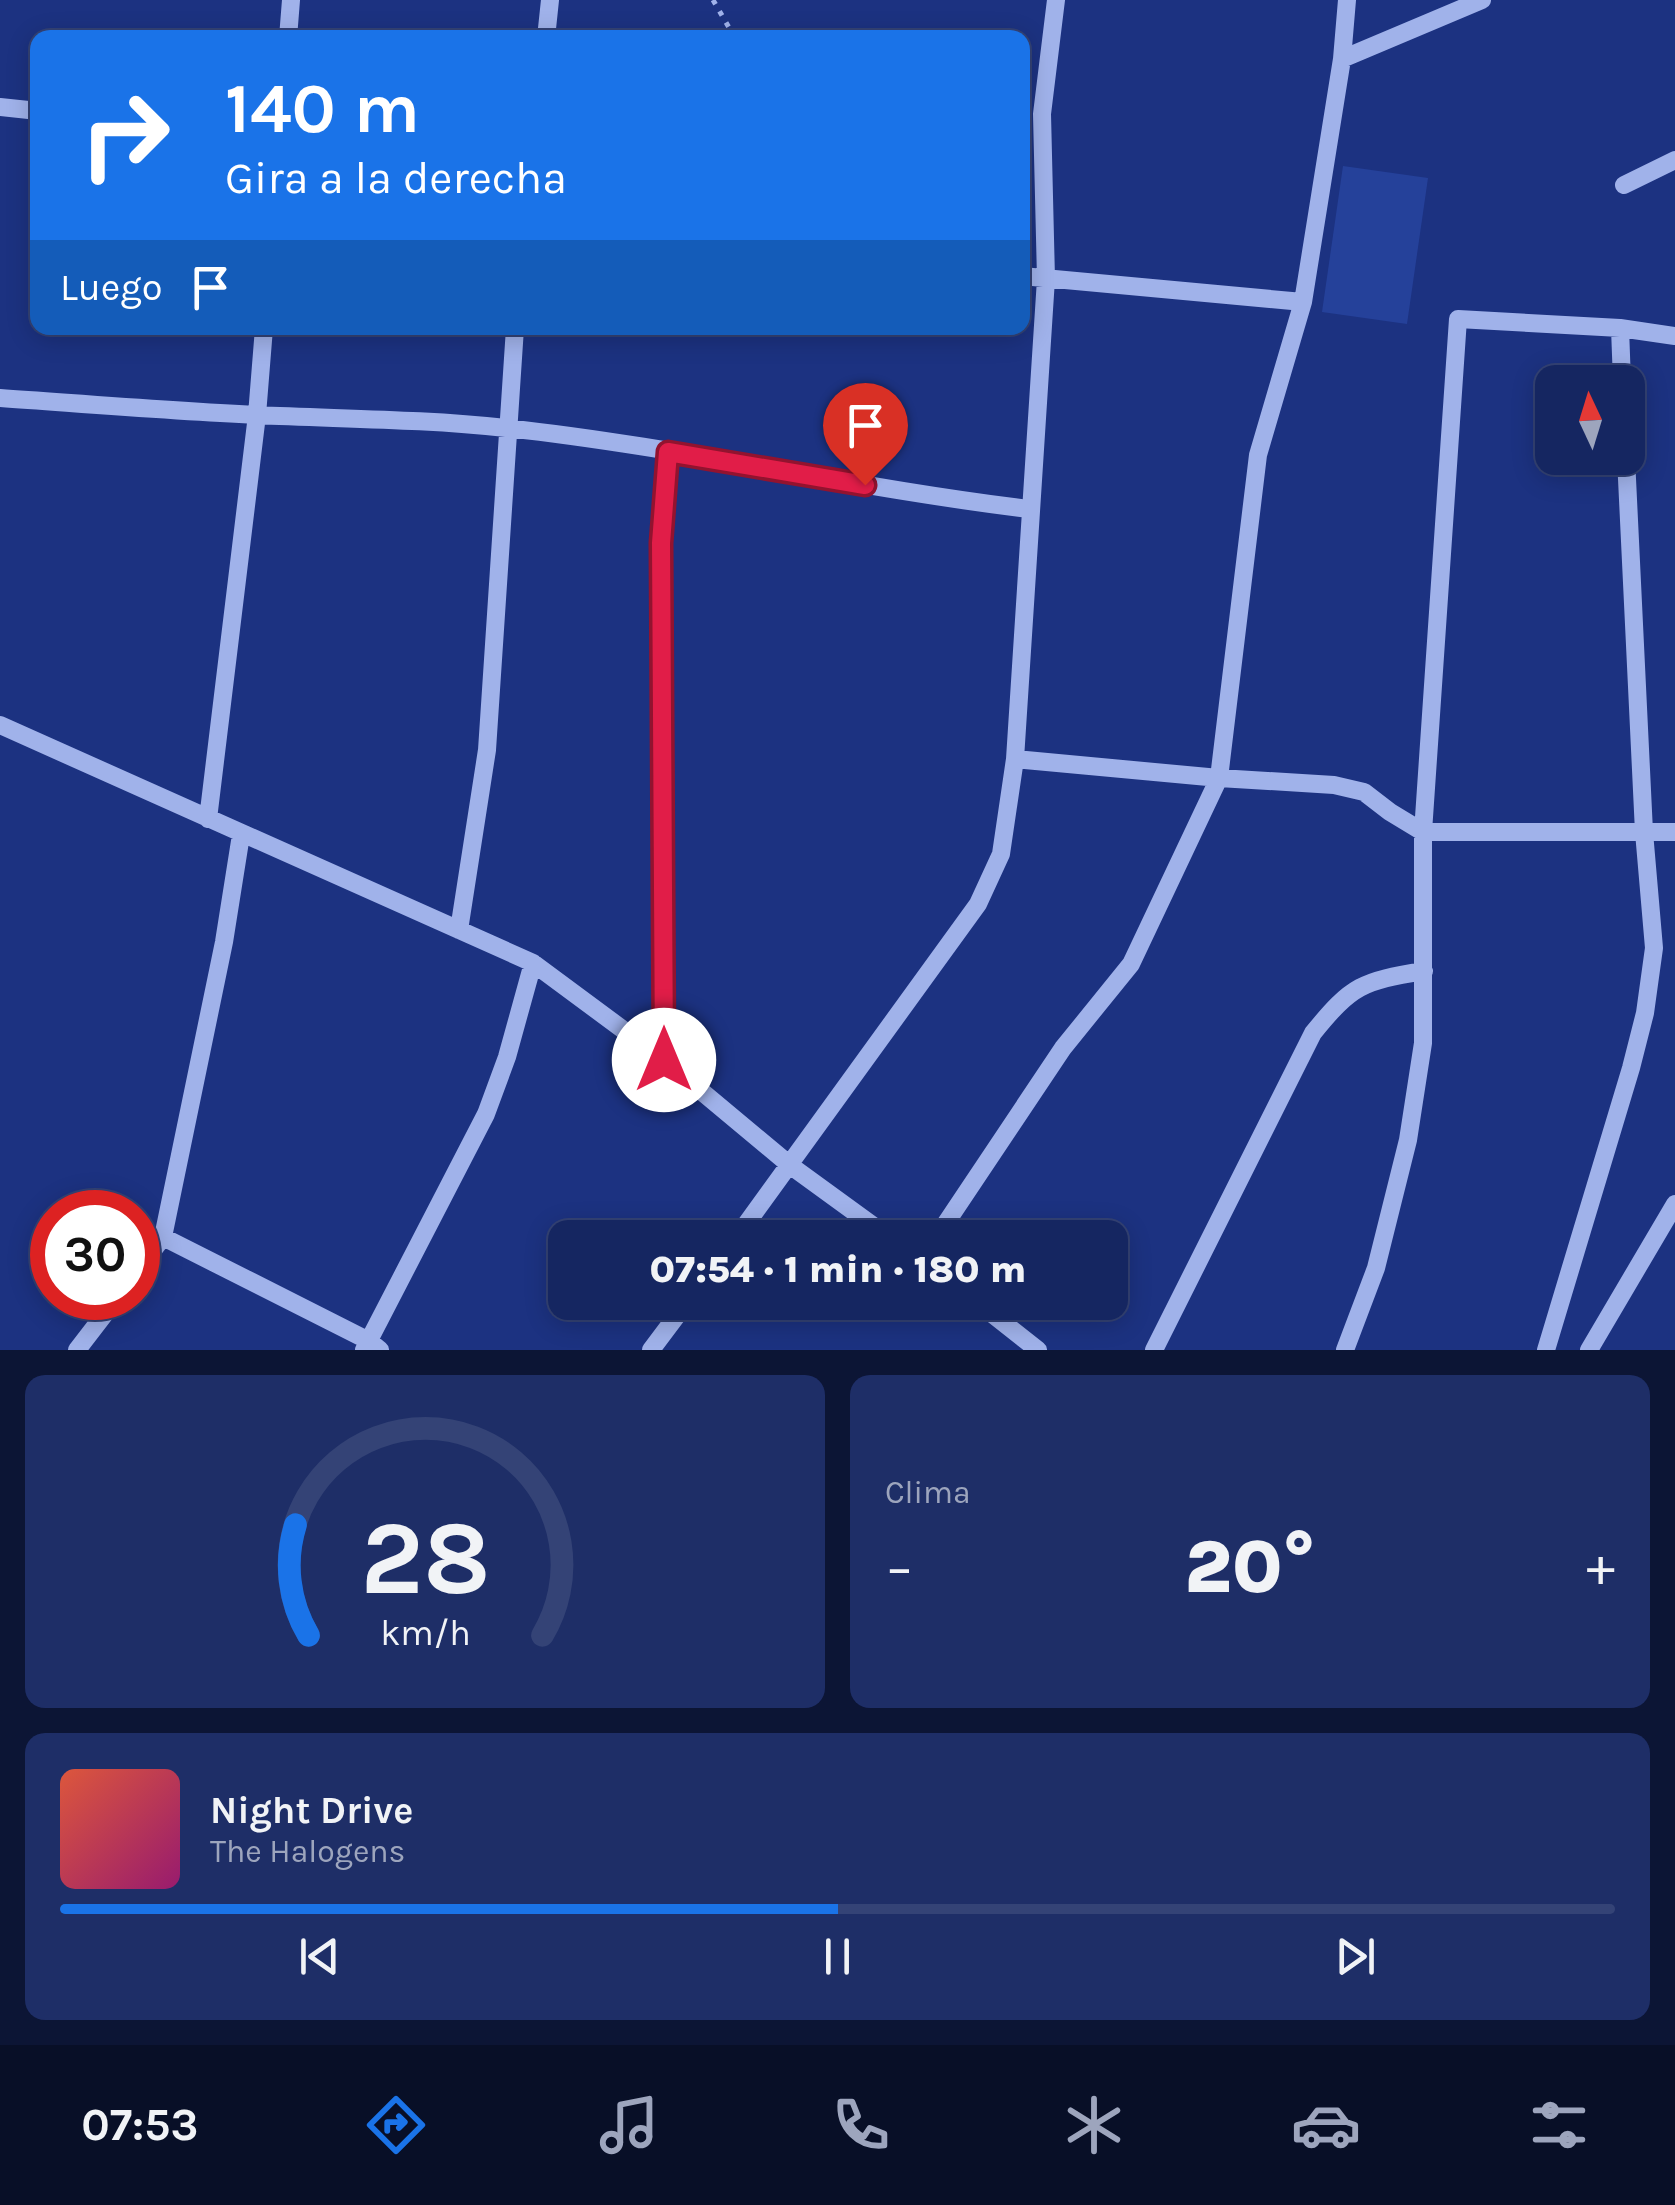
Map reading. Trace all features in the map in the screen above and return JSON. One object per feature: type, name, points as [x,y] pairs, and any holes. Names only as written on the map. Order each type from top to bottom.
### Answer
[{"type":"street","points":[[289,30],[291,0]]},
{"type":"street","points":[[547,30],[550,0]]},
{"type":"street","points":[[750,1220],[978,904],[1001,854],[1015,759],[1046,279],[1042,114],[1056,0]]},
{"type":"street","points":[[948,1220],[1063,1048],[1131,964],[1218,778],[1258,455],[1303,302],[1342,59],[1347,0]]},
{"type":"street","points":[[1342,59],[1482,0]]},
{"type":"street","points":[[0,107],[30,110]]},
{"type":"street","points":[[1624,185],[1675,160]]},
{"type":"street","points":[[1030,277],[1303,302]]},
{"type":"street","points":[[1345,1350],[1376,1268],[1408,1140],[1423,1043],[1423,832],[1458,319],[1620,328],[1675,336]]},
{"type":"street","points":[[1620,328],[1621,365]]},
{"type":"street","points":[[208,820],[263,335]]},
{"type":"street","points":[[459,930],[487,750],[514,335]]},
{"type":"street","points":[[0,398],[257,415],[388,417],[508,428],[1029,509]]},
{"type":"street","points":[[664,1060],[661,543],[668,452]]},
{"type":"street","points":[[1546,1350],[1645,1013],[1654,948],[1644,832],[1627,475]]},
{"type":"street","points":[[0,726],[532,963],[664,1060],[790,1166],[865,1220]]},
{"type":"street","points":[[1015,759],[1334,785],[1364,792],[1423,832],[1675,832]]},
{"type":"street","points":[[160,1242],[224,942],[241,835]]},
{"type":"street","points":[[163,1238],[371,1347],[486,1114],[507,1058],[532,963]]},
{"type":"street","points":[[1154,1350],[1313,1034],[1343,996],[1378,978],[1424,971]]},
{"type":"street","points":[[1590,1350],[1675,1204]]},
{"type":"street","points":[[77,1350],[100,1320]]},
{"type":"street","points":[[651,1350],[674,1320]]},
{"type":"street","points":[[999,1320],[1038,1350]]},
{"type":"path","points":[[713,0],[730,30]]},
{"type":"shaded area","points":[[1343,166],[1428,178],[1407,324],[1322,312]]},
{"type":"route","points":[[664,1060],[661,543],[668,452],[865,485]]}]
